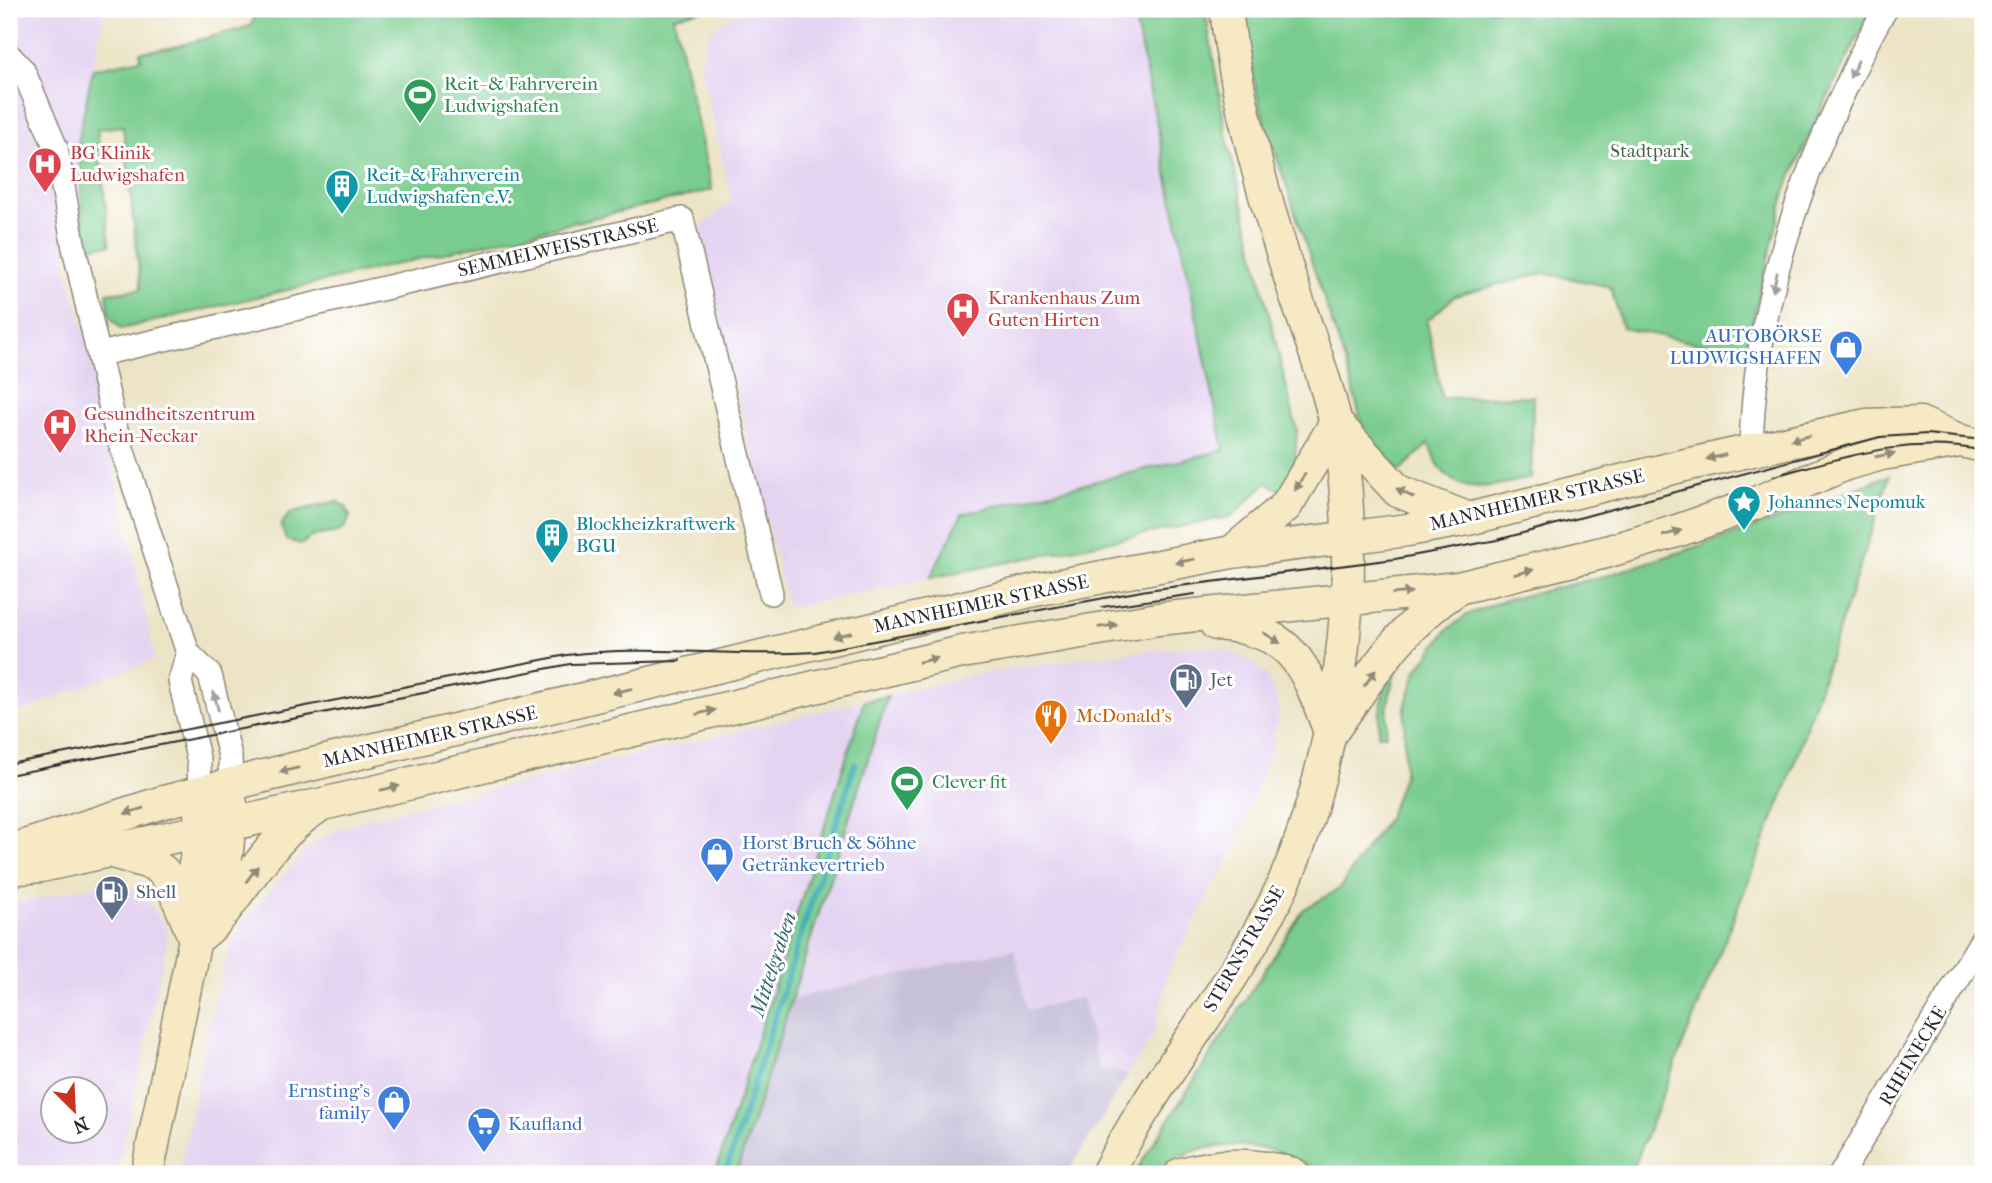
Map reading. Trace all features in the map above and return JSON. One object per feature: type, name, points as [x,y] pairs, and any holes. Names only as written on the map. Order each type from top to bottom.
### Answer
[{"type":"street","name":"STERNSTRASSE","points":[[1107,1174],[1270,911],[1301,844],[1330,733],[1346,598],[1348,497],[1336,424],[1268,208],[1245,114],[1226,9]]},
{"type":"street","points":[[1751,449],[1756,362],[1798,194],[1830,120],[1885,9]]},
{"type":"street","points":[[9,55],[23,70],[56,148],[74,248],[116,430],[188,653],[210,675],[230,756],[231,785],[216,826],[198,928],[147,1174]]},
{"type":"street","name":"SEMMELWEISSTRASSE","points":[[100,354],[682,219],[771,593]]},
{"type":"street","name":"MANNHEIMER STRASSE","points":[[9,869],[28,852],[200,793],[1035,590],[1232,552],[1468,519],[1836,429],[1890,423],[1920,423],[1972,443]]},
{"type":"street","points":[[1232,552],[1286,506],[1336,424],[1398,491],[1468,519]]},
{"type":"street","name":"MANNHEIMER STRASSE","points":[[28,852],[105,850],[323,804],[962,652],[1158,619],[1458,588],[1606,552],[1677,531],[1751,505],[1846,464],[1882,454],[1972,443]]},
{"type":"street","points":[[1330,733],[1408,627],[1430,607],[1458,588]]},
{"type":"street","points":[[1158,619],[1242,626],[1276,639],[1299,662],[1330,733]]},
{"type":"street","points":[[188,653],[180,681],[199,762],[200,793],[216,826]]},
{"type":"street","points":[[198,928],[296,821],[323,804]]},
{"type":"street","points":[[105,850],[153,864],[163,871],[198,928]]},
{"type":"street","name":"RHEINECKE","points":[[1841,1174],[1983,938]]},
{"type":"street","points":[[1208,1169],[1265,1166],[1293,1174]]},
{"type":"shaded area","points":[[9,9],[105,9],[78,140],[85,248],[63,254],[88,347],[155,659],[9,716]]},
{"type":"shaded area","name":"Krankenhaus Zum Guten Hirten","points":[[763,9],[1133,9],[1225,450],[962,514],[930,578],[788,608],[698,229],[732,201],[701,70],[702,51],[711,31],[720,23],[734,15]]},
{"type":"shaded area","points":[[1198,646],[1224,649],[1256,664],[1266,675],[1278,702],[1279,715],[1269,754],[1238,840],[1169,969],[1156,1029],[1128,1075],[1098,1066],[1028,1010],[1013,949],[792,999],[888,696],[973,675],[1104,655]]},
{"type":"shaded area","points":[[864,701],[715,1174],[179,1174],[210,1018],[231,941],[249,915],[303,853],[321,838],[362,820]]},
{"type":"shaded area","points":[[114,881],[142,892],[169,931],[117,1174],[9,1174],[9,905]]},
{"type":"shaded area","points":[[1014,949],[1028,1010],[1082,997],[1098,1066],[1128,1075],[1067,1174],[736,1174],[792,999]]},
{"type":"green space","name":"Reit- & Fahrverein Ludwigshafen","points":[[257,9],[706,9],[674,17],[712,190],[121,329],[109,315],[107,293],[141,289],[123,126],[97,129],[110,245],[85,248],[78,140],[93,69],[141,59],[140,52],[170,48],[251,26]]},
{"type":"green space","points":[[1133,9],[1205,9],[1226,134],[1297,431],[1295,459],[1284,493],[1267,482],[1232,516],[930,578],[962,514],[1224,450]]},
{"type":"green space","name":"Stadtpark","points":[[1240,9],[1872,9],[1819,114],[1786,189],[1744,353],[1622,328],[1611,287],[1544,273],[1455,296],[1427,321],[1442,398],[1533,396],[1531,478],[1483,487],[1456,482],[1446,474],[1436,462],[1429,443],[1400,471],[1364,432],[1348,371],[1259,104]]},
{"type":"green space","points":[[1890,475],[1788,782],[1631,1174],[1328,1174],[1273,1150],[1237,1145],[1203,1148],[1172,1159],[1147,1174],[1134,1174],[1304,909],[1339,889],[1389,816],[1404,773],[1405,707],[1416,672],[1447,630],[1467,615],[1502,601],[1605,576],[1684,551],[1790,515]]},
{"type":"green space","points":[[337,501],[346,507],[350,516],[344,528],[311,537],[302,544],[286,540],[281,525],[290,513]]},
{"type":"green space","points":[[1407,653],[1394,676],[1388,703],[1386,735],[1378,735],[1381,701],[1387,682]]},
{"type":"green space","points":[[888,696],[736,1174],[715,1174],[864,701]]},
{"type":"waterway","name":"Mittelgraben","points":[[725,1174],[855,764]]},
{"type":"tram line","points":[[9,764],[567,655],[629,651],[815,652],[1147,590],[1395,559],[1497,540],[1880,437],[1927,434],[1983,440]]},
{"type":"tram line","points":[[1774,476],[1877,450],[1929,445],[1983,451]]},
{"type":"tram line","points":[[1102,607],[1195,594]]},
{"type":"tram line","points":[[9,775],[570,664],[680,661]]},
{"type":"place","name":"Reit- & Fahrverein Ludwigshafen","points":[[420,125]]},
{"type":"place","name":"BG Klinik Ludwigshafen","points":[[45,194]]},
{"type":"place","name":"Reit- & Fahrverein Ludwigshafen e.V.","points":[[342,216]]},
{"type":"place","name":"Krankenhaus Zum Guten Hirten","points":[[963,339]]},
{"type":"place","name":"AUTOBÖRSE LUDWIGSHAFEN","points":[[1846,377]]},
{"type":"place","name":"Gesundheitszentrum Rhein-Neckar","points":[[60,455]]},
{"type":"place","name":"Johannes Nepomuk","points":[[1744,532]]},
{"type":"place","name":"Blockheizkraftwerk BGU","points":[[552,565]]},
{"type":"place","name":"Jet","points":[[1186,710]]},
{"type":"place","name":"McDonald's","points":[[1051,746]]},
{"type":"place","name":"Clever fit","points":[[907,812]]},
{"type":"place","name":"Horst Bruch & Söhne Getränkevertrieb","points":[[717,884]]},
{"type":"place","name":"Shell","points":[[112,922]]},
{"type":"place","name":"Ernsting's family","points":[[394,1132]]},
{"type":"place","name":"Kaufland","points":[[484,1154]]}]
